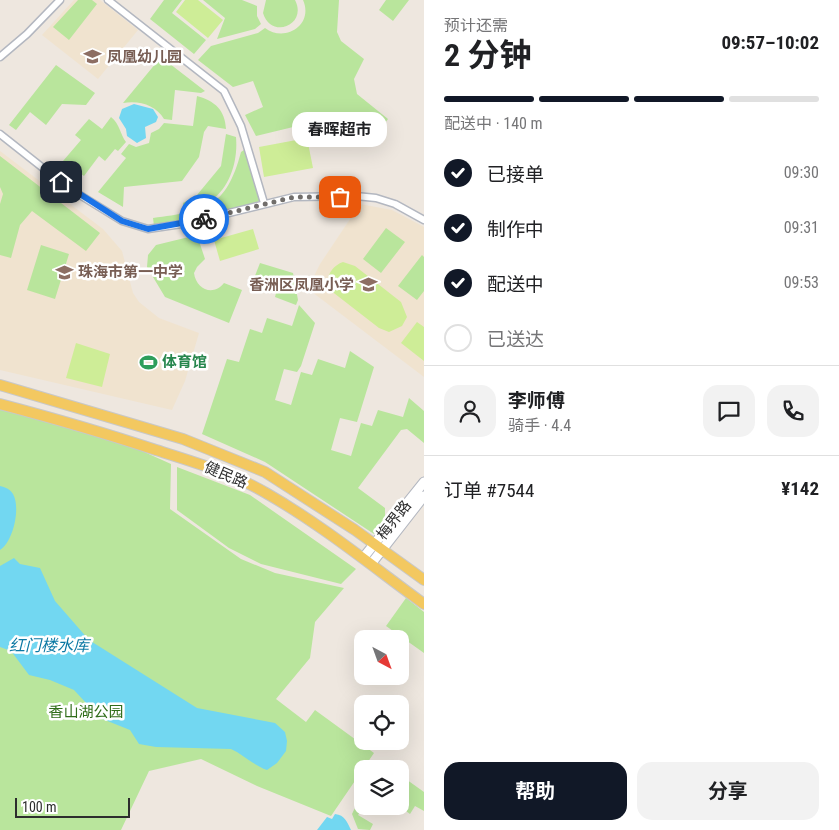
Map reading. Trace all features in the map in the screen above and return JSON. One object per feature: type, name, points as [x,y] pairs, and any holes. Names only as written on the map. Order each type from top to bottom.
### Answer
[{"type":"main road","name":"健民路","points":[[0,385],[182,439],[265,472],[379,547],[424,580]]},
{"type":"main road","name":"健民路","points":[[0,404],[69,422],[199,463],[265,492],[367,561],[424,604]]},
{"type":"main road","name":"梅界路","points":[[379,547],[424,482]]},
{"type":"main road","points":[[367,561],[424,496]]},
{"type":"street","points":[[0,57],[27,34],[60,0]]},
{"type":"street","points":[[108,0],[224,92],[241,126],[264,203]]},
{"type":"street","points":[[0,134],[67,187],[122,221],[148,229],[188,223],[294,197],[356,196],[395,204],[424,220]]},
{"type":"shaded area","name":"凤凰幼儿园","points":[[74,0],[100,0],[138,30],[98,79],[42,35]]},
{"type":"shaded area","name":"珠海市第一中学","points":[[0,151],[103,229],[122,251],[133,293],[139,302],[159,318],[199,333],[185,381],[172,410],[0,370]]},
{"type":"shaded area","name":"香洲区凤凰小学","points":[[360,204],[392,210],[424,227],[424,377],[312,292],[313,278],[320,264]]},
{"type":"green space","points":[[78,0],[92,0],[97,4],[69,40],[53,27]]},
{"type":"green space","points":[[164,0],[182,0],[172,13],[206,40],[194,54],[150,19]]},
{"type":"green space","points":[[185,0],[198,0],[223,20],[208,38],[176,12]]},
{"type":"green space","points":[[203,0],[242,0],[257,6],[257,16],[261,24],[255,29],[217,39],[225,18]]},
{"type":"green space","points":[[266,0],[295,0],[298,9],[297,16],[287,26],[273,26],[267,21],[263,13]]},
{"type":"green space","points":[[303,0],[339,0],[337,32],[341,41],[364,59],[354,79],[357,94],[388,119],[374,138],[318,121],[256,136],[245,115],[263,107],[253,81],[233,87],[198,60],[211,46],[258,33],[265,28],[281,33],[296,29],[305,17]]},
{"type":"green space","points":[[386,0],[409,0],[393,21],[379,10]]},
{"type":"green space","points":[[161,57],[205,91],[201,93],[175,90],[172,120],[164,119],[152,107],[141,103],[123,103]]},
{"type":"green space","points":[[56,65],[95,93],[86,105],[62,104],[46,125],[30,112],[16,130],[9,125]]},
{"type":"green space","points":[[197,96],[218,107],[224,117],[226,129],[208,126],[204,132],[199,157],[182,181],[124,187],[123,207],[98,192],[126,158],[121,154],[129,144],[136,147],[149,143],[151,133],[159,129],[164,123],[193,126]]},
{"type":"green space","points":[[111,117],[126,142],[118,151],[115,149],[105,161],[99,156],[84,176],[63,161],[81,140],[75,135],[89,119],[102,129]]},
{"type":"green space","points":[[226,134],[236,137],[236,155],[232,172],[224,188],[211,201],[201,206],[184,210],[183,203],[197,195],[221,166]]},
{"type":"green space","points":[[307,138],[313,168],[264,177],[259,147]]},
{"type":"green space","points":[[244,150],[260,201],[189,221],[154,226],[153,218],[200,209],[221,196],[235,171],[241,152]]},
{"type":"green space","points":[[0,156],[100,233],[86,251],[32,211],[20,225],[11,258],[0,255],[0,204],[3,194],[0,187]]},
{"type":"green space","points":[[386,228],[405,242],[381,273],[363,259]]},
{"type":"green space","points":[[253,229],[259,249],[220,261],[214,240]]},
{"type":"green space","points":[[197,235],[205,259],[194,273],[195,279],[201,287],[215,290],[224,283],[242,290],[229,323],[165,297],[147,267],[148,255],[156,245]]},
{"type":"green space","points":[[41,245],[69,254],[55,299],[27,290]]},
{"type":"green space","points":[[422,255],[424,257],[424,291],[417,300],[398,286]]},
{"type":"green space","points":[[343,262],[355,266],[401,302],[407,317],[402,326],[389,332],[379,328],[330,290],[328,277],[335,267]]},
{"type":"green space","points":[[260,263],[293,273],[298,300],[296,305],[275,297],[276,293],[251,286]]},
{"type":"green space","points":[[299,305],[315,323],[301,366],[297,372],[284,369],[275,400],[291,405],[301,372],[312,375],[318,359],[345,368],[350,351],[374,367],[357,422],[340,418],[331,450],[351,456],[361,423],[372,426],[378,410],[403,417],[409,398],[424,411],[424,443],[407,429],[401,430],[358,488],[385,508],[385,517],[374,534],[265,462],[202,434],[227,359],[239,362],[250,329],[262,333],[267,318],[292,326]]},
{"type":"green space","points":[[417,322],[424,327],[424,361],[401,343]]},
{"type":"green space","points":[[76,343],[110,354],[102,387],[66,378]]},
{"type":"green space","name":"香山湖公园","points":[[0,405],[102,433],[171,464],[170,509],[241,559],[275,573],[344,588],[315,622],[310,658],[276,699],[306,722],[315,710],[354,738],[354,750],[370,750],[374,753],[369,760],[354,760],[354,782],[331,816],[257,786],[201,759],[149,771],[121,830],[0,830]]},
{"type":"green space","points":[[177,467],[250,495],[356,569],[341,584],[261,564],[229,548],[177,510]]},
{"type":"green space","points":[[406,598],[424,612],[424,653],[409,642],[409,630],[392,630],[386,626]]},
{"type":"green space","points":[[409,781],[424,792],[424,811],[415,806],[410,814]]},
{"type":"green space","points":[[354,810],[354,815],[358,815],[373,824],[370,830],[358,829],[352,814]]},
{"type":"water","points":[[134,104],[153,109],[158,117],[156,122],[145,127],[146,138],[137,143],[127,136],[126,129],[119,118],[122,109]]},
{"type":"water","points":[[0,486],[12,492],[15,500],[16,516],[9,540],[0,550]]},
{"type":"water","name":"红门楼水库","points":[[14,558],[20,564],[40,568],[55,601],[89,640],[197,708],[275,723],[285,732],[287,741],[286,751],[277,763],[267,770],[231,749],[156,747],[139,744],[130,730],[100,718],[74,690],[50,680],[29,675],[11,651],[0,647],[0,566]]},
{"type":"water","points":[[335,814],[343,817],[351,830],[317,830],[327,817],[332,819]]},
{"type":"way so far","points":[[204,219],[294,197],[340,197]]},
{"type":"place","name":"凤凰幼儿园","points":[[93,57]]},
{"type":"place","name":"春晖超市","points":[[340,197]]},
{"type":"place","name":"珠海市第一中学","points":[[64,272]]},
{"type":"place","name":"香洲区凤凰小学","points":[[368,285]]},
{"type":"place","name":"体育馆","points":[[148,362]]},
{"type":"route","points":[[61,182],[122,221],[148,229],[204,219]]}]
